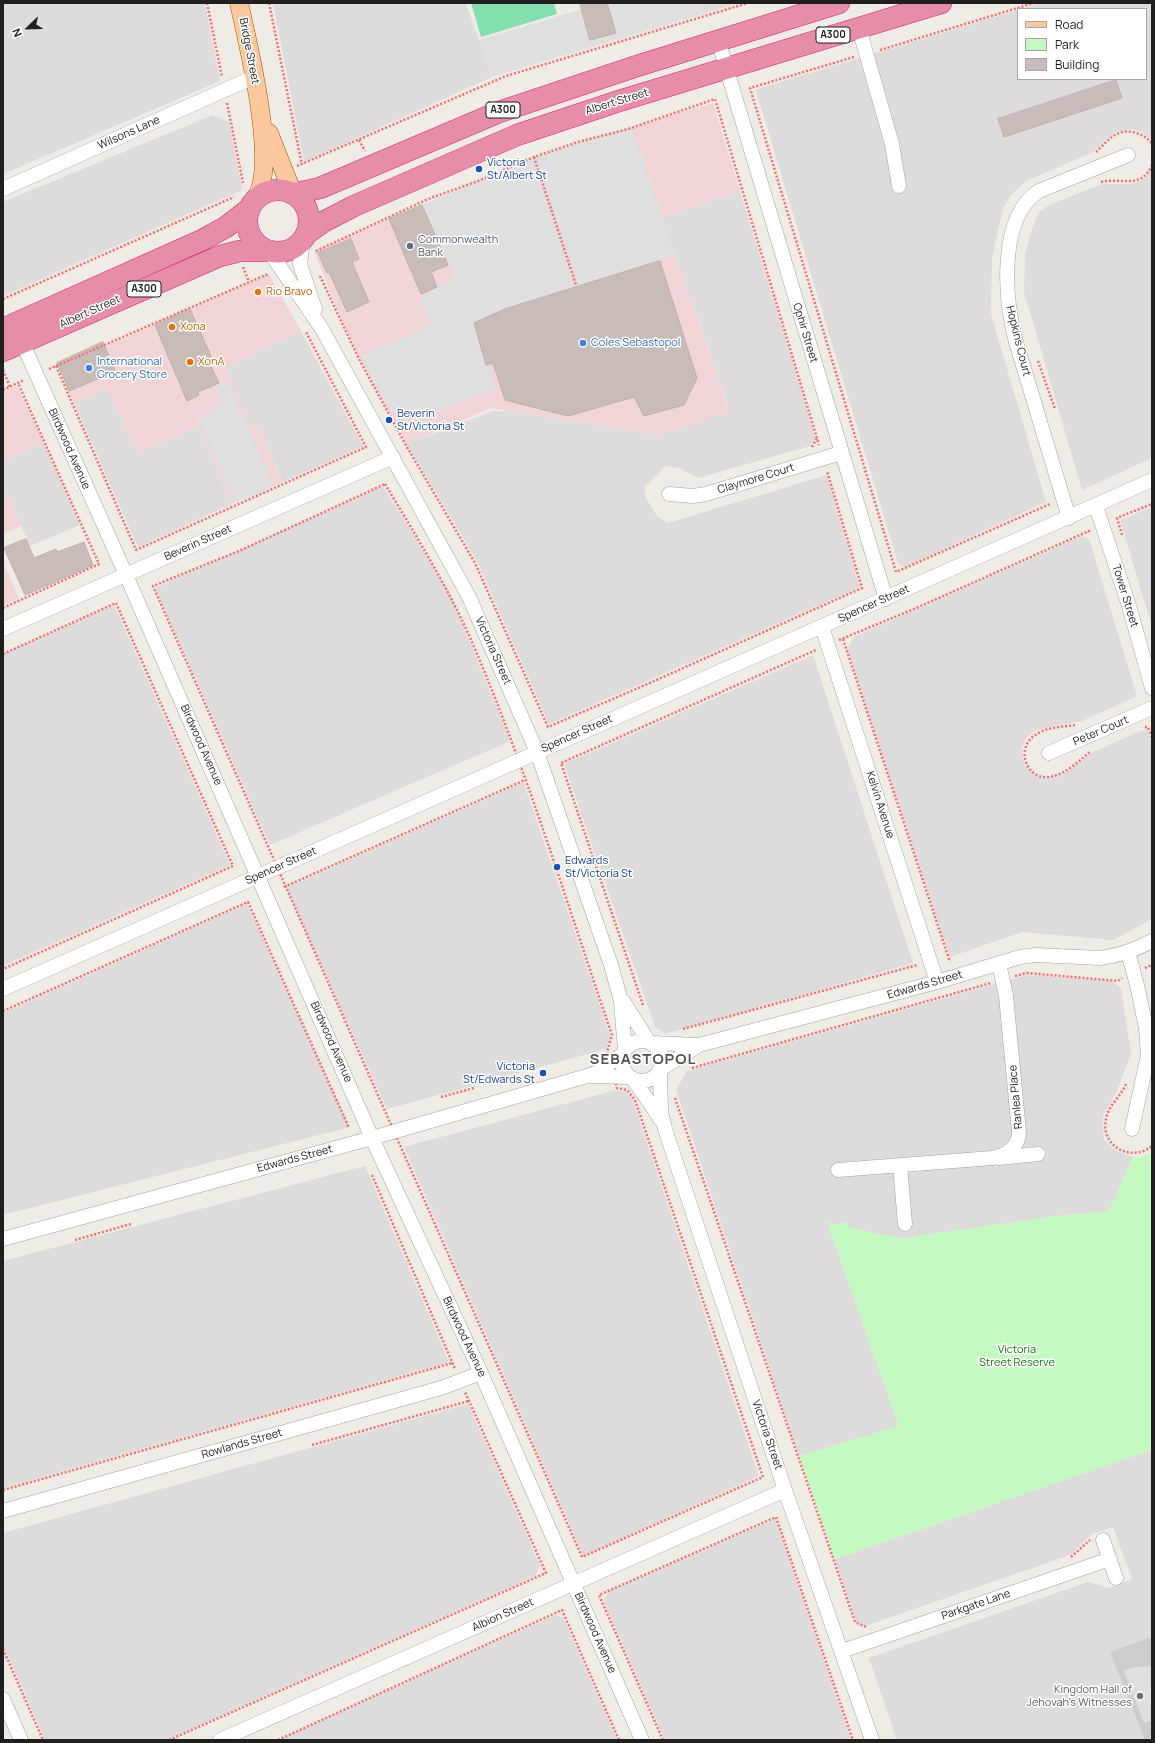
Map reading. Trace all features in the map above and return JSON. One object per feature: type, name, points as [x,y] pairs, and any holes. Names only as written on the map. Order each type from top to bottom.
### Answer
[{"type":"highway","name":"A300","points":[[293,194],[320,188],[499,112],[718,40],[839,3]]},
{"type":"highway","name":"Albert Street","points":[[3,351],[220,256],[240,251],[284,252],[303,244],[323,222],[354,206],[517,135],[726,68],[941,3]]},
{"type":"highway","name":"Albert Street","points":[[3,329],[206,238],[226,227],[246,194],[278,190],[293,194]]},
{"type":"highway","points":[[246,194],[246,222],[250,235],[258,245],[269,251]]},
{"type":"highway","points":[[293,194],[306,208],[309,221],[303,244]]},
{"type":"main road","name":"Bridge Street","points":[[239,3],[258,100]]},
{"type":"main road","points":[[258,100],[274,149],[293,194]]},
{"type":"main road","points":[[246,194],[260,192],[263,176],[264,146],[258,100]]},
{"type":"street","points":[[860,28],[892,144],[899,186]]},
{"type":"street","name":"Ophir Street","points":[[718,40],[886,599]]},
{"type":"street","name":"Wilsons Lane","points":[[3,189],[254,77]]},
{"type":"street","name":"Hopkins Court","points":[[1069,518],[1016,342],[1010,316],[1007,278],[1011,242],[1020,213],[1031,197],[1044,189],[1128,155]]},
{"type":"street","name":"Victoria Street","points":[[303,244],[302,272],[322,329]]},
{"type":"street","name":"Victoria Street","points":[[269,251],[322,329],[469,597],[537,752],[620,993],[628,1011],[650,1042]]},
{"type":"street","name":"Birdwood Avenue","points":[[22,342],[126,575],[372,1138],[481,1373],[642,1740]]},
{"type":"street","name":"Claymore Court","points":[[669,494],[693,496],[706,494],[841,453]]},
{"type":"street","name":"Beverin Street","points":[[3,629],[392,457]]},
{"type":"street","name":"Spencer Street","points":[[3,989],[1152,480]]},
{"type":"street","name":"Tower Street","points":[[1096,506],[1129,606],[1152,688]]},
{"type":"street","name":"Kelvin Avenue","points":[[822,627],[937,982]]},
{"type":"street","name":"Peter Court","points":[[1049,753],[1152,708]]},
{"type":"street","name":"Edwards Street","points":[[650,1042],[681,1046],[699,1045],[937,982],[1020,957],[1036,955],[1100,958],[1128,952],[1152,941]]},
{"type":"street","points":[[1128,952],[1146,1028],[1148,1055],[1132,1130]]},
{"type":"street","name":"Ranlea Place","points":[[838,1170],[992,1158],[1003,1156],[1008,1153],[1018,1140],[1019,1135],[1004,979],[999,963]]},
{"type":"street","name":"Victoria Street","points":[[620,993],[623,1011],[624,1052]]},
{"type":"street","points":[[612,1070],[624,1052],[631,1044],[637,1041],[650,1042],[656,1046],[662,1054],[660,1070],[656,1076],[647,1081],[638,1080],[631,1077],[623,1067],[622,1061],[624,1052]]},
{"type":"street","name":"Edwards Street","points":[[660,1070],[699,1045]]},
{"type":"street","name":"Edwards Street","points":[[3,1239],[372,1138],[587,1076],[612,1070],[631,1077]]},
{"type":"street","name":"Victoria Street","points":[[660,1070],[661,1112],[665,1129],[786,1490],[872,1740]]},
{"type":"street","name":"Victoria Street","points":[[631,1077],[652,1106],[665,1129]]},
{"type":"street","points":[[992,1158],[1038,1154]]},
{"type":"street","points":[[900,1165],[905,1224]]},
{"type":"street","name":"Rowlands Street","points":[[3,1511],[461,1381],[481,1373]]},
{"type":"street","name":"Albion Street","points":[[220,1740],[786,1490]]},
{"type":"street","points":[[1097,1540],[1110,1559],[1116,1578]]},
{"type":"street","name":"Parkgate Lane","points":[[842,1651],[1110,1559]]},
{"type":"street","points":[[3,1699],[21,1740]]},
{"type":"path","points":[[207,3],[246,194]]},
{"type":"path","points":[[270,3],[302,165]]},
{"type":"path","points":[[283,170],[302,165],[506,76],[748,3]]},
{"type":"path","points":[[1017,8],[1034,3]]},
{"type":"path","points":[[1017,8],[750,88],[896,572],[1050,504]]},
{"type":"path","points":[[303,244],[308,254],[428,199],[478,181],[534,157],[715,99],[862,588],[652,682],[548,726],[475,563],[407,447],[359,360],[318,271]]},
{"type":"path","points":[[1095,153],[1112,136],[1120,132],[1131,131],[1140,134],[1146,137],[1152,144]]},
{"type":"path","points":[[534,157],[576,285]]},
{"type":"path","points":[[1096,184],[1108,181],[1130,182],[1139,179],[1146,175],[1152,165]]},
{"type":"path","points":[[3,299],[246,194],[263,176]]},
{"type":"path","points":[[282,268],[200,302],[56,366],[136,550],[366,447],[305,331]]},
{"type":"path","points":[[1038,360],[1055,409]]},
{"type":"path","points":[[3,370],[10,387]]},
{"type":"path","points":[[3,390],[18,383],[99,564],[3,608]]},
{"type":"path","points":[[384,484],[455,606],[472,642],[519,760],[612,1036],[607,1052],[617,1088],[627,1090],[635,1100],[764,1477],[582,1558],[284,887],[153,586],[239,550],[384,484]]},
{"type":"path","points":[[1117,518],[1152,504]]},
{"type":"path","points":[[645,1011],[561,764],[1089,531]]},
{"type":"path","points":[[3,654],[116,602],[233,866],[3,969]]},
{"type":"path","points":[[842,639],[950,962]]},
{"type":"path","points":[[1024,753],[1026,744],[1030,738],[1037,733],[1079,725]]},
{"type":"path","points":[[1148,727],[1152,738]]},
{"type":"path","points":[[284,887],[525,780]]},
{"type":"path","points":[[3,1011],[248,902],[349,1128]]},
{"type":"path","points":[[679,1030],[922,964]]},
{"type":"path","points":[[687,1069],[1027,973],[1118,981],[1152,965],[1152,970]]},
{"type":"path","points":[[1118,981],[1122,986]]},
{"type":"path","points":[[1128,1079],[1121,1095],[1106,1118],[1105,1128],[1108,1139],[1112,1145],[1121,1152],[1138,1153],[1146,1151],[1152,1146]]},
{"type":"path","points":[[441,1097],[474,1088]]},
{"type":"path","points":[[674,1093],[855,1622],[864,1628],[872,1625]]},
{"type":"path","points":[[170,1740],[546,1573],[452,1363],[370,1169]]},
{"type":"path","points":[[75,1240],[131,1224]]},
{"type":"path","points":[[3,1490],[452,1363]]},
{"type":"path","points":[[312,1445],[469,1401]]},
{"type":"path","points":[[663,1740],[599,1595],[776,1517],[853,1740]]},
{"type":"path","points":[[1064,1559],[1071,1557],[1097,1540]]},
{"type":"path","points":[[278,1740],[562,1610],[619,1740]]},
{"type":"path","points":[[3,1649],[43,1740]]},
{"type":"shaded area","points":[[3,3],[205,3],[220,81],[3,174]]},
{"type":"shaded area","points":[[273,3],[466,3],[492,77],[304,162]]},
{"type":"shaded area","points":[[602,3],[708,3],[710,12],[492,77],[479,40]]},
{"type":"shaded area","points":[[708,3],[738,3],[710,12]]},
{"type":"shaded area","points":[[1041,3],[1152,3],[1152,140],[1144,133],[1131,129],[1115,132],[1091,153],[1026,181],[1011,195],[1003,208],[992,258],[991,314],[1046,502],[905,567],[898,563],[756,91],[757,89],[1017,10],[1017,80],[1147,80],[1147,8],[1024,8]]},
{"type":"shaded area","points":[[713,103],[740,191],[662,218],[730,412],[659,435],[491,408],[407,444],[359,357],[314,251],[478,181],[556,150]]},
{"type":"shaded area","points":[[213,115],[229,122],[242,189],[240,191],[5,295],[3,290],[3,202]]},
{"type":"shaded area","points":[[632,127],[675,255],[505,309],[473,324],[486,366],[490,366],[496,388],[416,421],[410,407],[392,414],[360,357],[432,325],[418,298],[456,277],[422,205],[556,150]]},
{"type":"shaded area","points":[[1152,166],[1152,458],[1082,490],[1024,292],[1025,253],[1035,220],[1040,211],[1051,204],[1102,184],[1132,184],[1146,177]]},
{"type":"shaded area","points":[[740,191],[816,438],[810,446],[698,478],[679,468],[666,466],[644,488],[646,498],[657,516],[668,523],[827,475],[860,587],[549,724],[477,561],[407,444],[493,411],[508,411],[659,435],[730,411],[662,218]]},
{"type":"shaded area","points":[[269,274],[301,331],[226,368],[249,426],[257,423],[283,482],[232,504],[198,426],[137,453],[108,388],[74,403],[59,367]]},
{"type":"shaded area","points":[[301,331],[363,446],[283,482],[257,424],[249,427],[225,368]]},
{"type":"shaded area","points":[[226,381],[275,486],[235,503],[197,418],[211,412],[210,408],[221,402],[214,387]]},
{"type":"shaded area","points":[[17,386],[44,443],[3,461],[3,392]]},
{"type":"shaded area","points":[[108,388],[137,453],[198,426],[232,504],[138,547],[74,403]]},
{"type":"shaded area","points":[[44,443],[80,525],[30,546],[3,484],[3,461]]},
{"type":"shaded area","points":[[3,484],[21,526],[3,534]]},
{"type":"shaded area","points":[[383,486],[450,593],[509,738],[508,742],[270,845],[155,588]]},
{"type":"shaded area","points":[[1152,507],[1152,627],[1120,520]]},
{"type":"shaded area","points":[[1082,536],[1089,539],[1137,696],[1082,721],[1036,730],[1026,738],[1022,748],[1024,764],[1036,776],[1046,779],[1057,778],[1070,770],[1091,753],[1147,729],[1152,744],[1152,919],[1113,940],[1022,932],[950,957],[847,649],[854,637]]},
{"type":"shaded area","points":[[3,562],[19,598],[3,605]]},
{"type":"shaded area","points":[[112,606],[115,607],[230,865],[3,966],[3,654]]},
{"type":"shaded area","points":[[813,655],[913,963],[665,1034],[655,1027],[564,764]]},
{"type":"shaded area","points":[[522,783],[524,784],[611,1038],[606,1049],[387,1109],[286,888]]},
{"type":"shaded area","points":[[247,904],[350,1127],[3,1215],[3,1013]]},
{"type":"shaded area","points":[[1027,975],[1112,981],[1121,988],[1131,1054],[1116,1093],[1103,1116],[1103,1128],[1104,1140],[1117,1151],[1133,1157],[1109,1211],[1057,1216],[897,1239],[897,1236],[882,1235],[849,1227],[849,1222],[839,1225],[827,1222],[899,1426],[799,1456],[676,1090],[687,1071]]},
{"type":"shaded area","points":[[616,1090],[626,1092],[632,1098],[759,1476],[583,1556],[404,1147]]},
{"type":"shaded area","points":[[365,1166],[449,1362],[3,1488],[3,1261]]},
{"type":"shaded area","points":[[468,1404],[540,1565],[535,1576],[166,1740],[45,1740],[3,1644],[3,1533]]},
{"type":"shaded area","points":[[1152,1450],[1152,1740],[897,1740],[869,1658],[1088,1582],[1110,1588],[1132,1579],[1113,1527],[1092,1534],[1070,1555],[865,1626],[856,1622],[835,1559]]},
{"type":"shaded area","points":[[776,1519],[851,1740],[665,1740],[606,1607],[604,1600],[606,1596],[609,1591]]},
{"type":"shaded area","points":[[556,1615],[563,1618],[617,1740],[278,1740]]},
{"type":"shaded area","name":"Kingdom Hall of Jehovah's Witnesses","points":[[1152,1637],[1152,1740],[1145,1740],[1110,1652]]},
{"type":"shaded area","points":[[1152,1666],[1152,1720],[1144,1723],[1124,1672],[1125,1670],[1134,1667]]},
{"type":"green space","points":[[471,3],[554,3],[557,14],[481,37]]},
{"type":"green space","name":"Victoria Street Reserve","points":[[1152,1152],[1152,1450],[835,1559],[799,1456],[899,1426],[827,1222],[839,1225],[840,1223],[849,1222],[849,1227],[882,1235],[897,1236],[897,1239],[1057,1216],[1109,1211],[1133,1157],[1139,1158]]},
{"type":"building","points":[[580,3],[607,3],[616,33],[590,40]]},
{"type":"building","points":[[1116,80],[1122,98],[1004,137],[998,119]]},
{"type":"building","points":[[422,205],[448,265],[431,272],[437,287],[421,294],[389,219]]},
{"type":"building","points":[[351,239],[359,259],[352,262],[369,302],[347,312],[329,272],[327,273],[318,253]]},
{"type":"building","name":"Coles Sebastopol","points":[[660,261],[697,378],[684,405],[644,416],[634,397],[568,416],[505,400],[493,363],[486,365],[474,323],[505,309]]},
{"type":"building","name":"XonA","points":[[190,309],[211,356],[207,358],[219,383],[198,392],[199,395],[187,401],[155,325]]},
{"type":"building","name":"International Grocery Store","points":[[103,342],[115,370],[107,373],[107,375],[69,391],[57,363]]},
{"type":"building","points":[[26,539],[34,558],[56,549],[57,552],[84,542],[93,565],[25,595],[4,548]]},
{"type":"place","name":"Victoria St/Albert St","points":[[479,169]]},
{"type":"place","name":"Commonwealth Bank","points":[[410,246]]},
{"type":"place","name":"Rio Bravo","points":[[258,292]]},
{"type":"place","name":"Xona","points":[[172,327]]},
{"type":"place","name":"Coles Sebastopol","points":[[583,343]]},
{"type":"place","name":"XonA","points":[[190,362]]},
{"type":"place","name":"International Grocery Store","points":[[89,368]]},
{"type":"place","name":"Beverin St/Victoria St","points":[[389,420]]},
{"type":"place","name":"Edwards St/Victoria St","points":[[557,867]]},
{"type":"place","name":"Victoria St/Edwards St","points":[[543,1073]]},
{"type":"place","name":"Kingdom Hall of Jehovah's Witnesses","points":[[1140,1696]]},
{"type":"district","name":"SEBASTOPOL","points":[[643,1060]]}]
